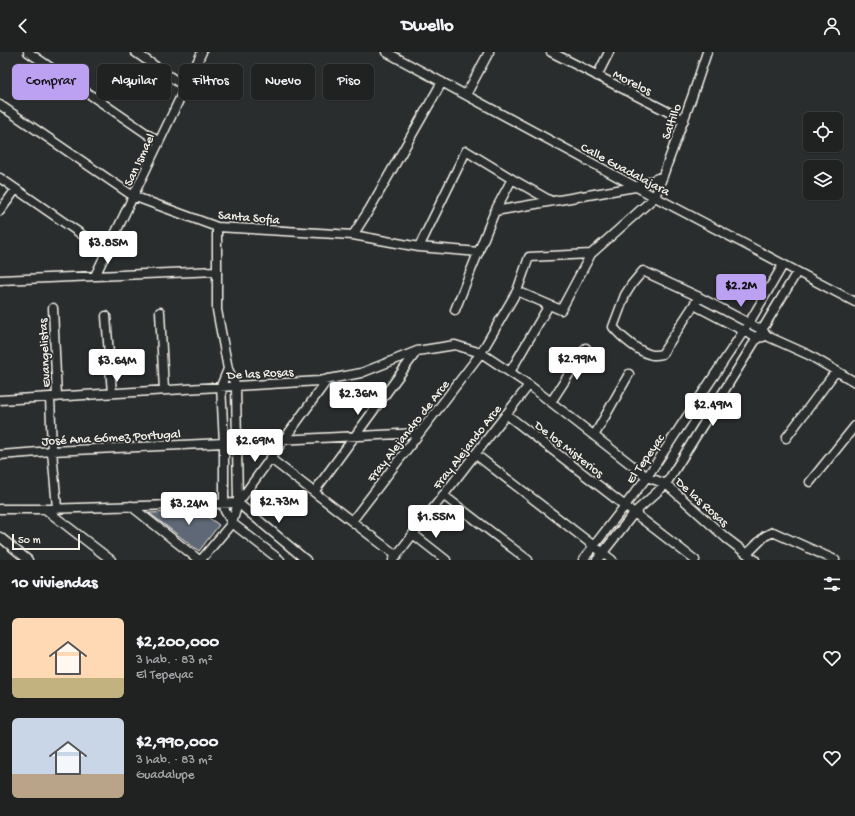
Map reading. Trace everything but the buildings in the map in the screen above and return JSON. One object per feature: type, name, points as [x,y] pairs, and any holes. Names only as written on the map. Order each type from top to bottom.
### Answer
[{"type":"street","points":[[28,52],[159,142]]},
{"type":"street","points":[[135,52],[179,83]]},
{"type":"street","name":"San Ismael","points":[[196,64],[202,52]]},
{"type":"street","name":"Calle Guadalajara","points":[[386,52],[635,187],[855,302]]},
{"type":"street","points":[[466,95],[489,52]]},
{"type":"street","name":"Morelos","points":[[552,52],[684,120]]},
{"type":"street","points":[[597,76],[609,52]]},
{"type":"street","name":"Saltillo","points":[[655,197],[684,120],[707,52]]},
{"type":"street","points":[[353,235],[369,210],[442,82]]},
{"type":"street","name":"San Ismael","points":[[95,276],[179,100]]},
{"type":"street","name":"Santa Sofia","points":[[0,105],[133,196],[217,227],[353,235],[419,247],[478,252]]},
{"type":"street","points":[[419,247],[466,151],[551,201]]},
{"type":"street","points":[[495,211],[635,187],[663,176]]},
{"type":"street","points":[[0,178],[107,252]]},
{"type":"street","points":[[455,310],[495,211],[512,179]]},
{"type":"street","points":[[0,211],[16,189]]},
{"type":"street","points":[[591,254],[528,257],[517,291],[562,310],[591,254],[655,197]]},
{"type":"street","points":[[131,506],[200,560],[232,523],[238,503],[236,386],[228,370],[217,310],[217,227]]},
{"type":"street","name":"El Tepeyac","points":[[583,560],[647,477],[746,327],[783,265]]},
{"type":"street","points":[[0,280],[217,270]]},
{"type":"street","points":[[699,297],[662,354],[654,355],[643,352],[620,336],[613,327],[624,295],[643,271],[699,297],[746,327],[757,338],[769,337]]},
{"type":"street","points":[[597,560],[634,513],[666,484],[797,272]]},
{"type":"street","name":"Fray Alejandro de Arce","points":[[352,521],[481,353],[517,291]]},
{"type":"street","points":[[694,304],[746,327],[762,330],[769,337],[809,355],[855,382]]},
{"type":"street","points":[[510,372],[549,305]]},
{"type":"street","name":"Evangelistas","points":[[53,308],[54,397],[52,451],[57,508]]},
{"type":"street","points":[[160,312],[164,390]]},
{"type":"street","points":[[106,316],[112,394]]},
{"type":"street","name":"De las Rosas","points":[[0,400],[319,381],[361,373],[418,351],[455,345],[481,353],[529,385],[647,477],[666,484],[726,538],[755,560]]},
{"type":"street","points":[[551,402],[586,348]]},
{"type":"street","points":[[314,492],[418,351]]},
{"type":"street","points":[[228,370],[222,386],[225,511],[232,523],[280,560]]},
{"type":"street","points":[[786,438],[836,370]]},
{"type":"street","points":[[594,436],[629,374]]},
{"type":"street","points":[[238,503],[328,379]]},
{"type":"street","name":"Fray Alejando Arce","points":[[395,558],[529,385]]},
{"type":"street","name":"De los Misterios","points":[[506,414],[695,560]]},
{"type":"street","points":[[810,482],[855,426]]},
{"type":"street","points":[[237,442],[420,433]]},
{"type":"street","name":"José Ana Gómez Portugal","points":[[0,455],[52,451],[224,443]]},
{"type":"street","points":[[475,454],[612,560]]},
{"type":"street","points":[[270,459],[352,521],[395,558]]},
{"type":"street","points":[[443,495],[528,560]]},
{"type":"street","points":[[0,509],[238,503],[306,560]]},
{"type":"street","points":[[45,509],[111,560]]},
{"type":"street","points":[[747,554],[765,536],[773,532],[835,560]]},
{"type":"street","points":[[413,534],[446,560]]},
{"type":"street","points":[[0,537],[28,560]]}]
